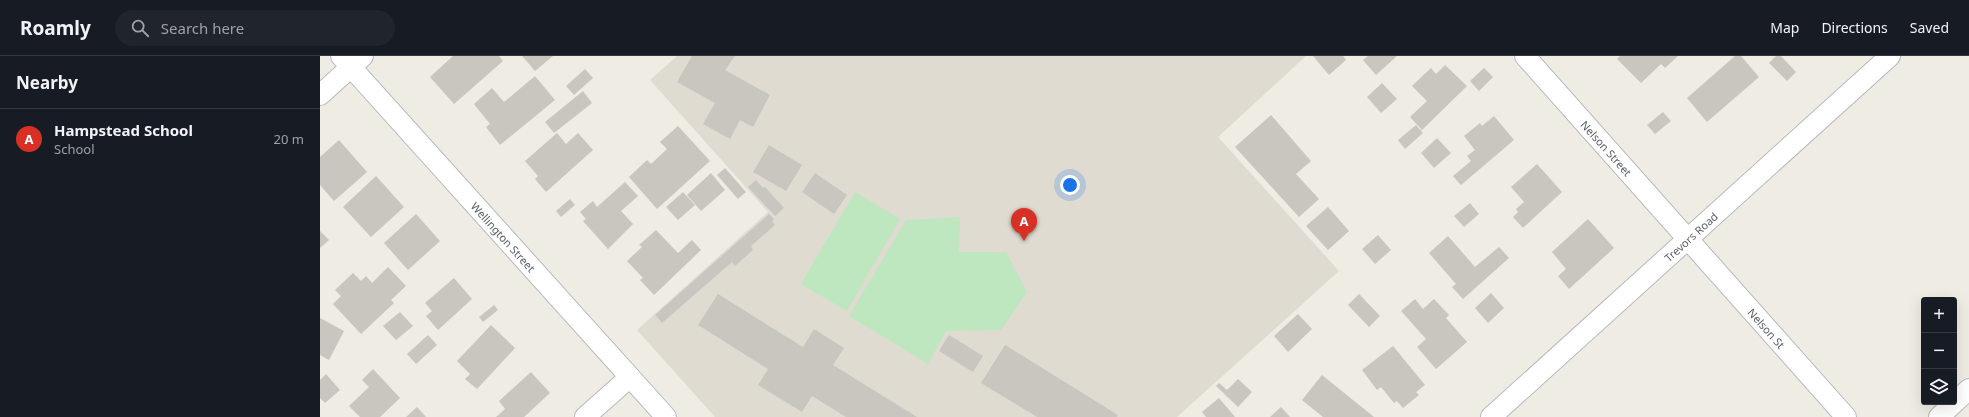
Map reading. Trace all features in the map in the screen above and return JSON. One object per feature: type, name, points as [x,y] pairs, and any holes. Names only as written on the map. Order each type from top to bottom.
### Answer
[{"type":"street","name":"Nelson Street","points":[[1525,56],[1689,239]]},
{"type":"street","name":"Trevors Road","points":[[1491,417],[1890,56]]},
{"type":"street","points":[[320,95],[352,60]]},
{"type":"street","name":"Wellington Street","points":[[352,60],[666,417]]},
{"type":"street","name":"Nelson St","points":[[1689,239],[1846,417]]},
{"type":"street","points":[[585,417],[630,377]]},
{"type":"street","points":[[1939,417],[1969,390]]},
{"type":"shaded area","points":[[677,56],[1306,56],[1218,137],[1339,271],[1177,417],[715,417],[637,330],[768,212],[650,80]]},
{"type":"green space","points":[[855,192],[900,219],[847,311],[801,284]]},
{"type":"green space","points":[[960,217],[959,252],[1006,252],[1027,292],[1001,330],[946,331],[928,364],[849,316],[906,220]]},
{"type":"building","points":[[453,56],[499,56],[503,61],[454,104],[430,77]]},
{"type":"building","points":[[522,56],[553,56],[535,71]]},
{"type":"building","points":[[692,56],[735,56],[725,70],[770,95],[753,127],[740,120],[730,139],[703,124],[715,103],[677,82]]},
{"type":"building","points":[[1313,56],[1343,56],[1346,60],[1329,75]]},
{"type":"building","points":[[1368,56],[1397,56],[1376,75],[1363,60]]},
{"type":"building","points":[[1620,56],[1678,56],[1665,68],[1661,64],[1641,83],[1617,59]]},
{"type":"building","points":[[1735,56],[1741,56],[1759,77],[1707,122],[1687,98]]},
{"type":"building","points":[[1776,56],[1781,56],[1796,72],[1787,81],[1769,63]]},
{"type":"building","points":[[1445,65],[1467,86],[1422,130],[1410,117],[1427,101],[1412,86],[1431,68],[1436,74]]},
{"type":"building","points":[[1484,68],[1493,77],[1479,91],[1470,81]]},
{"type":"building","points":[[585,69],[593,78],[574,95],[566,86]]},
{"type":"building","points":[[535,76],[555,100],[500,145],[486,127],[490,124],[474,104],[492,88],[504,102]]},
{"type":"building","points":[[1382,83],[1397,99],[1381,113],[1367,97]]},
{"type":"building","points":[[583,91],[592,103],[554,133],[545,122]]},
{"type":"building","points":[[1663,112],[1671,121],[1655,134],[1647,125]]},
{"type":"building","points":[[1271,115],[1311,161],[1296,174],[1319,199],[1299,217],[1235,147]]},
{"type":"building","points":[[1494,116],[1514,140],[1461,185],[1453,176],[1471,161],[1467,156],[1475,150],[1464,136],[1480,123],[1482,126]]},
{"type":"building","points":[[1416,125],[1423,133],[1405,149],[1398,140]]},
{"type":"building","points":[[678,126],[710,161],[657,209],[629,177],[647,160],[651,164],[667,149],[660,142]]},
{"type":"building","points":[[557,133],[566,144],[578,133],[593,150],[546,192],[535,179],[538,176],[525,161]]},
{"type":"building","points":[[1437,138],[1451,153],[1434,168],[1421,153]]},
{"type":"building","points":[[339,140],[367,172],[334,201],[320,185],[320,157]]},
{"type":"building","points":[[769,145],[802,165],[786,191],[753,172]]},
{"type":"building","points":[[1537,164],[1562,192],[1523,228],[1513,217],[1518,212],[1516,209],[1524,202],[1511,187]]},
{"type":"building","points":[[725,168],[746,192],[738,199],[717,175]]},
{"type":"building","points":[[711,173],[725,190],[701,211],[687,195]]},
{"type":"building","points":[[815,173],[847,195],[834,214],[802,192]]},
{"type":"building","points":[[376,176],[404,207],[371,237],[343,207]]},
{"type":"building","points":[[756,180],[763,188],[765,187],[784,208],[775,216],[748,187]]},
{"type":"building","points":[[625,182],[638,196],[621,211],[633,224],[608,249],[583,221],[586,219],[580,212],[593,201],[597,207]]},
{"type":"building","points":[[683,192],[695,205],[678,220],[666,207]]},
{"type":"building","points":[[570,199],[575,205],[561,217],[556,211]]},
{"type":"building","points":[[1470,203],[1479,214],[1464,227],[1454,216]]},
{"type":"building","points":[[1328,207],[1349,231],[1328,250],[1306,226]]},
{"type":"building","points":[[416,214],[440,241],[408,270],[384,243]]},
{"type":"building","points":[[769,214],[774,219],[772,221],[775,225],[751,246],[753,250],[735,266],[732,262],[662,323],[655,315]]},
{"type":"building","points":[[1588,219],[1614,248],[1569,289],[1558,276],[1566,269],[1552,252]]},
{"type":"building","points":[[656,230],[678,253],[692,240],[701,250],[654,295],[640,280],[643,278],[627,261],[642,247],[639,245]]},
{"type":"building","points":[[320,231],[329,240],[320,248]]},
{"type":"building","points":[[1378,235],[1391,250],[1375,264],[1362,249]]},
{"type":"building","points":[[1448,236],[1475,267],[1499,247],[1509,258],[1463,299],[1452,287],[1456,284],[1429,253]]},
{"type":"building","points":[[388,267],[406,286],[391,300],[394,303],[361,334],[333,304],[341,296],[335,290],[353,273],[361,281],[366,276],[372,283]]},
{"type":"building","points":[[454,278],[472,299],[438,330],[426,316],[432,311],[425,303]]},
{"type":"building","points":[[1491,293],[1504,308],[1488,323],[1475,308]]},
{"type":"building","points":[[718,294],[803,347],[814,329],[844,348],[833,365],[917,417],[846,417],[812,396],[802,412],[758,385],[768,369],[698,325]]},
{"type":"building","points":[[1359,294],[1380,316],[1369,327],[1348,305]]},
{"type":"building","points":[[1415,299],[1423,309],[1434,299],[1449,315],[1446,318],[1467,342],[1436,369],[1417,347],[1426,339],[1401,311]]},
{"type":"building","points":[[494,305],[498,310],[483,322],[479,317]]},
{"type":"building","points":[[400,312],[413,326],[396,340],[383,326]]},
{"type":"building","points":[[1298,314],[1312,329],[1288,352],[1274,336]]},
{"type":"building","points":[[320,318],[344,331],[329,360],[320,355]]},
{"type":"building","points":[[491,325],[515,348],[477,389],[465,379],[470,374],[457,361]]},
{"type":"building","points":[[428,335],[437,345],[416,364],[407,354]]},
{"type":"building","points":[[949,335],[983,356],[973,372],[939,351]]},
{"type":"building","points":[[1005,345],[1118,415],[1117,417],[1037,417],[981,383]]},
{"type":"building","points":[[1393,346],[1425,385],[1416,392],[1419,395],[1403,408],[1397,401],[1394,403],[1381,387],[1377,390],[1362,370]]},
{"type":"building","points":[[373,369],[400,398],[380,417],[360,417],[349,406],[369,387],[362,380]]},
{"type":"building","points":[[531,372],[550,393],[524,417],[496,417],[505,409],[499,401]]},
{"type":"building","points":[[326,374],[340,390],[325,403],[320,398],[320,380]]},
{"type":"building","points":[[1322,375],[1374,417],[1323,417],[1302,400]]},
{"type":"building","points":[[1238,379],[1252,392],[1238,407],[1216,386],[1219,383],[1227,390]]},
{"type":"building","points":[[1219,398],[1235,417],[1206,417],[1202,412]]},
{"type":"building","points":[[417,407],[426,417],[406,417]]},
{"type":"building","points":[[1281,407],[1290,417],[1270,417]]},
{"type":"place","name":"Hampstead School","points":[[1024,241]]}]
